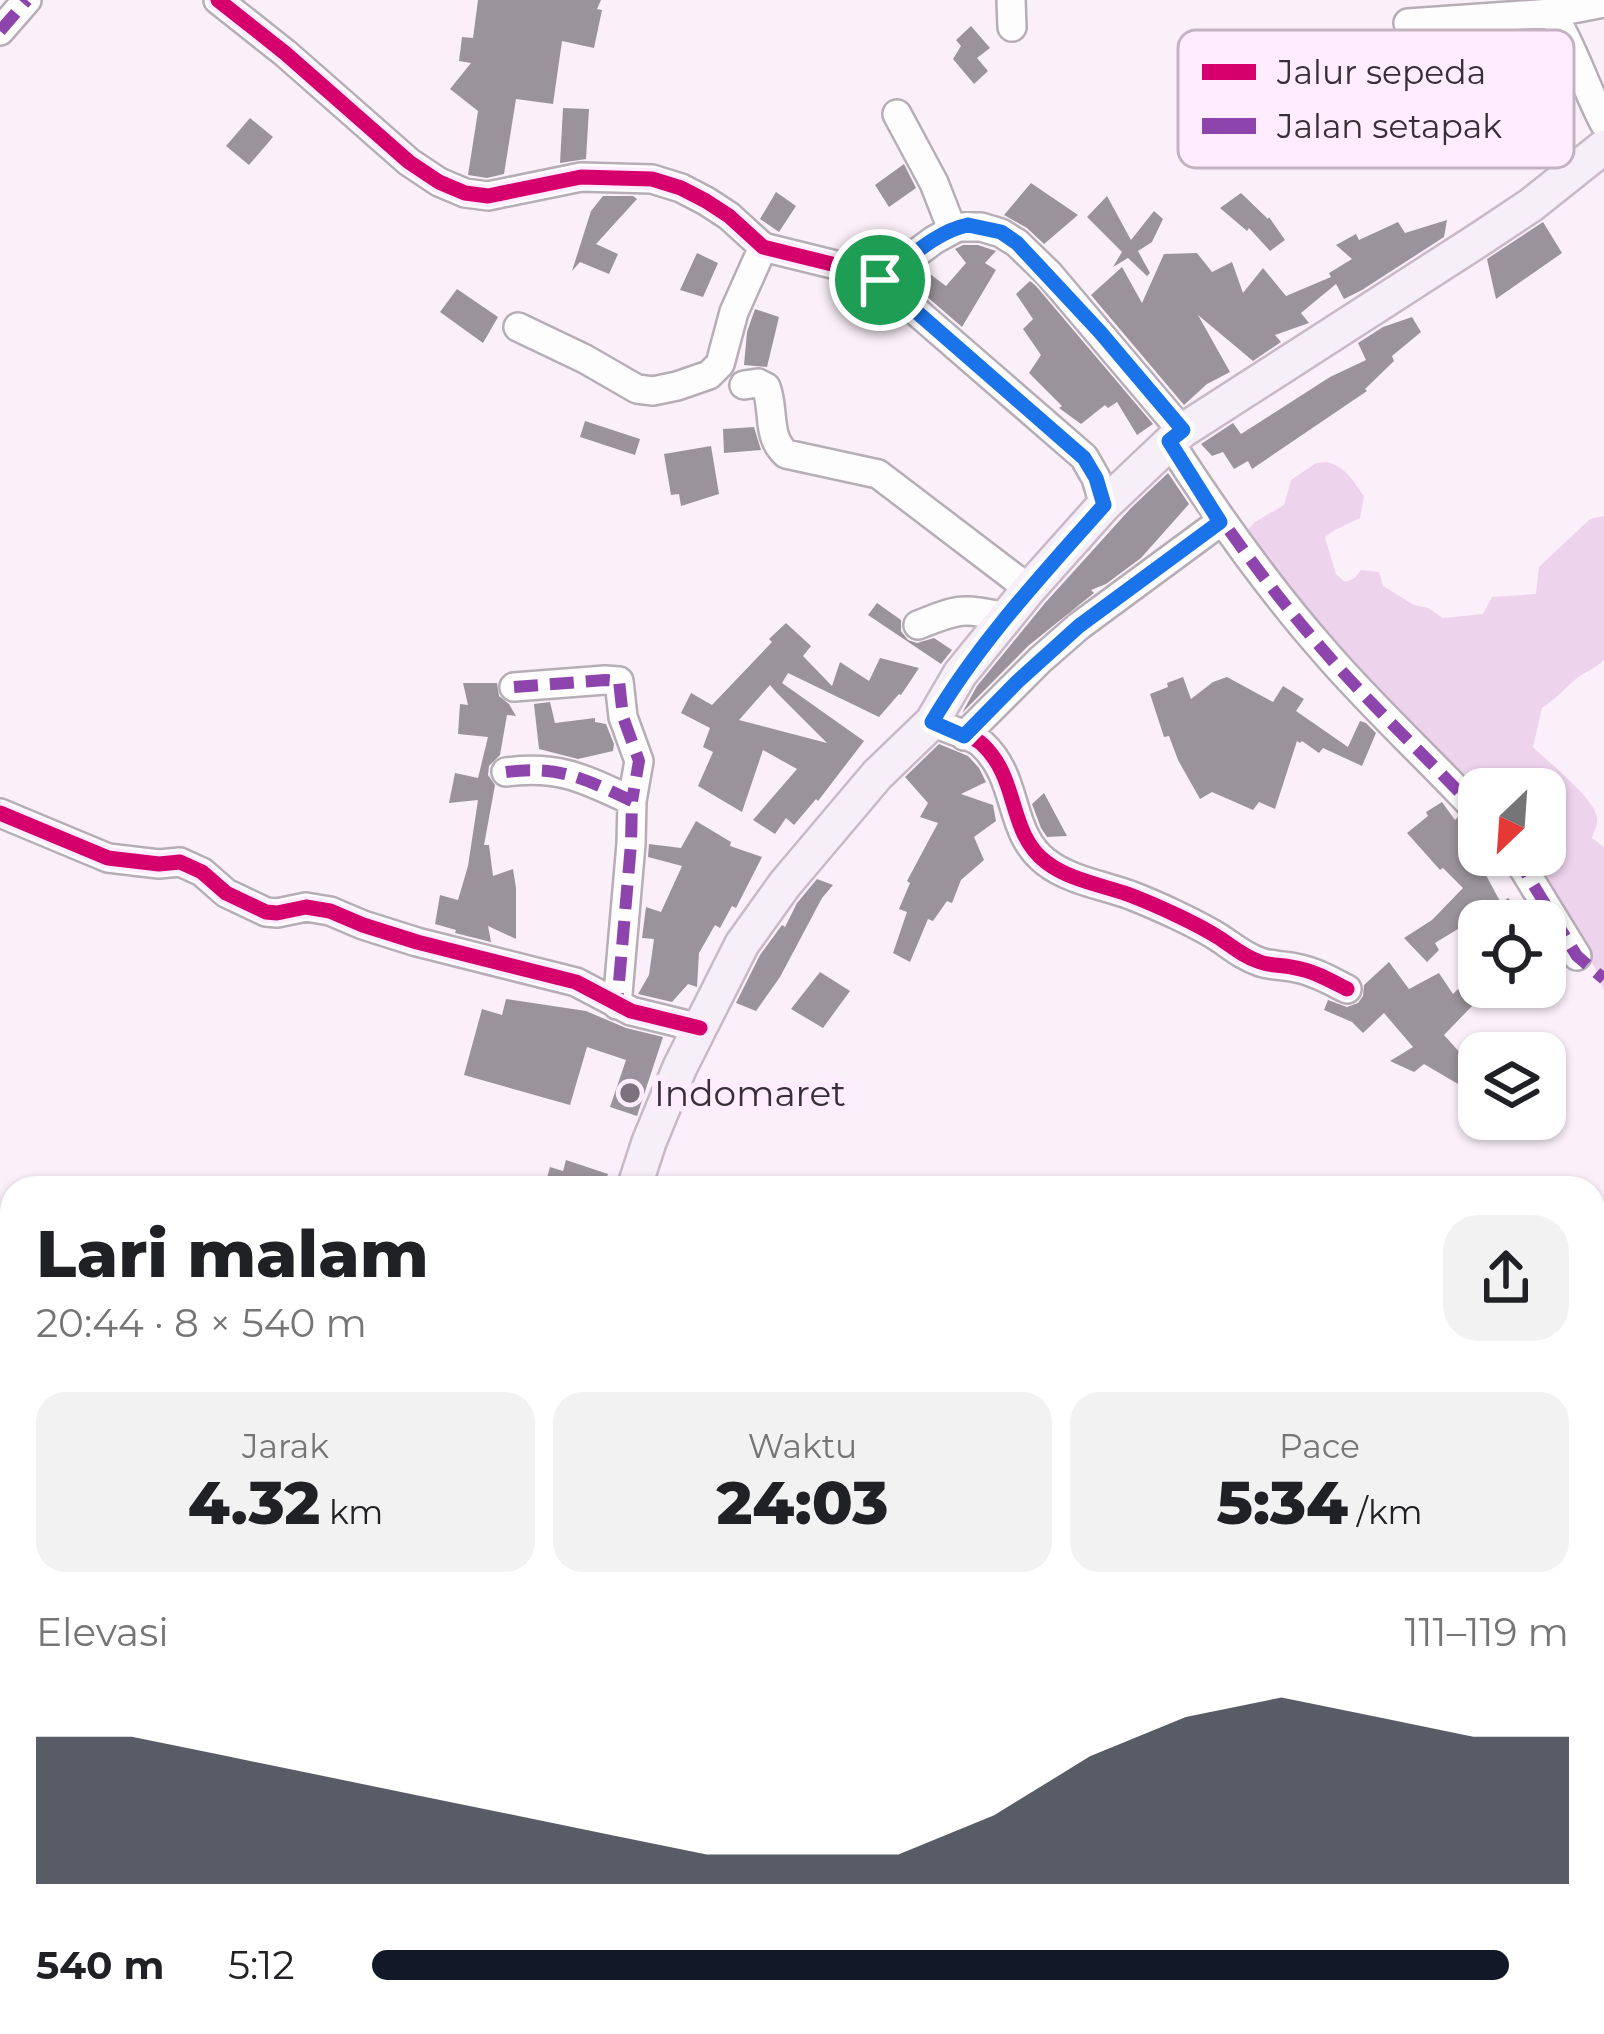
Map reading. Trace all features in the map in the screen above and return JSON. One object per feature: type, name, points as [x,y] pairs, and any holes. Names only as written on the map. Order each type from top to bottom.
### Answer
[{"type":"main road","points":[[638,1176],[700,1028],[742,944],[785,884],[877,775],[932,722],[960,674],[1104,505],[1176,436],[1531,205],[1604,147]]},
{"type":"street","points":[[0,31],[27,0]]},
{"type":"street","points":[[218,0],[409,162],[465,193],[488,196],[581,177],[652,178],[706,201],[763,247],[880,280],[1084,458],[1104,505]]},
{"type":"street","points":[[1408,23],[1438,11],[1552,13],[1604,3]]},
{"type":"street","points":[[1552,13],[1562,30]]},
{"type":"street","points":[[1574,55],[1604,123]]},
{"type":"street","points":[[897,114],[934,183],[952,229]]},
{"type":"street","points":[[880,280],[952,229],[982,226],[1017,243],[1087,318],[1176,436],[1220,522],[1326,654],[1458,791]]},
{"type":"street","points":[[518,327],[637,389],[653,392],[677,386],[709,375],[720,364],[734,312],[763,247]]},
{"type":"street","points":[[744,385],[766,387],[773,435],[786,454],[878,474],[1029,589]]},
{"type":"street","points":[[964,736],[1079,626],[1220,522]]},
{"type":"street","points":[[917,625],[966,609],[1006,617]]},
{"type":"street","points":[[514,687],[619,681],[623,717],[639,763],[617,1005]]},
{"type":"street","points":[[932,722],[975,739],[991,755],[1011,789],[1016,819],[1028,844],[1048,864],[1130,895],[1258,962],[1293,967],[1347,989]]},
{"type":"street","points":[[506,772],[558,771],[632,801]]},
{"type":"street","points":[[0,813],[108,858],[180,862],[202,872],[226,893],[266,912],[306,907],[330,910],[363,926],[417,942],[576,982],[617,1005],[700,1028]]},
{"type":"street","points":[[1528,876],[1577,956]]},
{"type":"shaded area","points":[[1316,463],[1334,464],[1364,496],[1360,518],[1325,537],[1336,574],[1345,582],[1361,570],[1379,572],[1383,586],[1443,618],[1483,614],[1492,597],[1536,594],[1539,567],[1590,519],[1604,516],[1604,660],[1542,708],[1533,747],[1555,768],[1458,768],[1458,783],[1241,537],[1255,522],[1284,505],[1291,480]]},
{"type":"shaded area","points":[[1566,778],[1595,811],[1592,838],[1604,847],[1604,991],[1566,922],[1566,900],[1552,900],[1536,876],[1566,876]]},
{"type":"building","points":[[478,0],[601,0],[597,9],[602,10],[594,48],[562,41],[553,104],[516,99],[504,174],[487,178],[468,175],[478,111],[450,89],[471,63],[459,61],[462,37],[473,38]]},
{"type":"building","points":[[971,26],[990,48],[977,58],[988,71],[974,84],[953,59],[961,46],[956,40]]},
{"type":"building","points":[[563,108],[589,109],[586,159],[560,163]]},
{"type":"building","points":[[250,118],[273,137],[249,165],[226,146]]},
{"type":"building","points":[[904,164],[916,188],[889,207],[875,185]]},
{"type":"building","points":[[1031,183],[1078,215],[1044,244],[1004,215]]},
{"type":"building","points":[[776,192],[796,206],[779,232],[760,219]]},
{"type":"building","points":[[1241,193],[1269,217],[1285,240],[1270,251],[1249,228],[1247,231],[1220,208]]},
{"type":"building","points":[[603,196],[637,199],[596,244],[618,254],[609,274],[580,262],[572,271],[591,211]]},
{"type":"building","points":[[1107,196],[1131,240],[1154,211],[1163,219],[1152,242],[1138,251],[1150,273],[1147,276],[1128,258],[1113,267],[1122,252],[1087,217]]},
{"type":"building","points":[[1447,220],[1444,237],[1362,290],[1344,299],[1336,284],[1301,313],[1309,323],[1275,335],[1281,342],[1253,361],[1198,315],[1230,372],[1207,384],[1184,405],[1091,295],[1122,267],[1142,303],[1164,254],[1197,253],[1212,272],[1232,262],[1243,293],[1263,268],[1286,296],[1331,277],[1329,273],[1352,259],[1336,245],[1356,234],[1359,240],[1398,222],[1405,233]]},
{"type":"building","points":[[1543,222],[1562,253],[1496,299],[1487,259]]},
{"type":"building","points":[[963,245],[996,251],[985,263],[996,270],[962,327],[917,288],[930,274],[946,286],[966,263],[955,249]]},
{"type":"building","points":[[697,253],[718,263],[703,297],[680,290]]},
{"type":"building","points":[[1030,281],[1153,424],[1137,435],[1117,402],[1108,408],[1105,405],[1081,424],[1059,408],[1062,406],[1029,373],[1041,355],[1023,329],[1033,319],[1016,294]]},
{"type":"building","points":[[457,289],[498,317],[483,343],[440,312]]},
{"type":"building","points":[[755,309],[779,317],[767,367],[744,365]]},
{"type":"building","points":[[1412,317],[1421,332],[1392,356],[1394,361],[1367,391],[1252,469],[1248,461],[1234,469],[1223,452],[1212,456],[1201,444],[1233,423],[1241,434],[1330,377],[1366,360],[1358,343]]},
{"type":"building","points":[[585,421],[640,439],[635,455],[580,437]]},
{"type":"building","points":[[754,427],[761,450],[724,453],[723,429]]},
{"type":"building","points":[[711,446],[719,494],[681,506],[679,494],[671,495],[664,454]]},
{"type":"building","points":[[1168,473],[1189,504],[1141,558],[1091,590],[1094,593],[1028,646],[962,713],[977,686],[1045,603]]},
{"type":"building","points":[[877,603],[901,620],[901,631],[908,640],[917,643],[934,638],[952,650],[941,664],[868,615]]},
{"type":"building","points":[[786,623],[811,646],[803,656],[832,686],[840,662],[869,681],[880,658],[919,668],[879,717],[788,673],[782,683],[864,741],[818,801],[794,825],[786,818],[775,834],[753,820],[797,769],[763,750],[742,812],[698,786],[713,752],[703,747],[710,728],[681,713],[691,693],[712,705],[772,642],[769,639]],"holes":[[[770,685],[827,743],[739,720]]]},
{"type":"building","points":[[1183,677],[1191,699],[1227,677],[1273,702],[1283,686],[1304,699],[1296,711],[1348,747],[1360,721],[1376,733],[1362,766],[1297,741],[1275,809],[1259,802],[1253,810],[1212,792],[1200,799],[1169,736],[1164,737],[1150,694]]},
{"type":"building","points":[[463,683],[497,683],[499,696],[516,716],[507,715],[500,755],[489,766],[488,775],[495,785],[484,845],[489,845],[493,876],[513,869],[516,939],[488,926],[491,942],[435,924],[440,895],[458,900],[478,800],[449,803],[455,773],[478,778],[488,737],[458,734],[460,704],[468,705]]},
{"type":"building","points":[[550,702],[555,723],[595,718],[606,724],[613,751],[578,759],[539,749],[534,704]]},
{"type":"building","points":[[939,744],[968,756],[979,768],[986,782],[961,794],[993,805],[996,821],[974,837],[984,860],[961,880],[952,903],[947,901],[933,921],[928,919],[910,962],[893,953],[907,912],[899,909],[907,881],[938,823],[920,817],[928,803],[905,777]]},
{"type":"building","points":[[1044,793],[1067,836],[1047,837],[1041,828],[1032,804]]},
{"type":"building","points":[[1442,802],[1455,820],[1458,817],[1458,876],[1486,876],[1499,900],[1458,900],[1458,929],[1435,943],[1439,950],[1427,962],[1404,938],[1432,920],[1463,888],[1407,833],[1428,816],[1426,812]]},
{"type":"building","points":[[696,821],[731,842],[730,846],[762,857],[736,908],[732,906],[720,928],[715,925],[699,953],[697,987],[688,984],[672,1002],[638,994],[649,975],[654,939],[642,938],[646,907],[661,912],[682,866],[648,857],[649,844],[681,848]]},
{"type":"building","points":[[817,879],[833,885],[780,977],[756,1011],[736,1003],[760,955]]},
{"type":"building","points":[[1389,962],[1409,989],[1439,973],[1453,994],[1458,989],[1458,1008],[1470,1008],[1444,1035],[1458,1050],[1458,1084],[1424,1064],[1414,1072],[1390,1061],[1413,1047],[1384,1013],[1363,1033],[1352,1022],[1324,1010],[1328,1000],[1347,1007],[1358,1003],[1364,985]]},
{"type":"building","points":[[820,972],[850,991],[823,1028],[791,1009]]},
{"type":"building","points":[[506,999],[586,1011],[663,1037],[637,1116],[610,1107],[626,1060],[587,1047],[570,1105],[464,1075],[482,1009],[502,1015]]},
{"type":"building","points":[[566,1160],[608,1174],[547,1176],[550,1167],[563,1171]]},
{"type":"marked path","points":[[0,31],[27,0]]},
{"type":"marked path","points":[[880,280],[1084,457],[1104,505]]},
{"type":"marked path","points":[[1169,441],[1242,549],[1303,626],[1458,791]]},
{"type":"marked path","points":[[964,736],[1079,626],[1220,522]]},
{"type":"marked path","points":[[514,687],[619,681],[623,717],[639,761],[632,801]]},
{"type":"marked path","points":[[506,772],[541,770],[571,776],[632,801],[617,1005]]},
{"type":"marked path","points":[[1528,876],[1577,956],[1604,979]]},
{"type":"cycle path","points":[[218,0],[409,162],[465,193],[488,196],[581,177],[652,179],[706,201],[763,247],[880,280],[958,227],[1001,233],[1049,274],[1182,431]]},
{"type":"cycle path","points":[[932,722],[978,741],[994,758],[1025,836],[1055,868],[1164,909],[1255,960],[1309,971],[1347,989]]},
{"type":"cycle path","points":[[0,813],[108,858],[180,862],[202,872],[226,893],[266,912],[306,907],[330,911],[417,942],[576,982],[631,1011],[700,1028]]},
{"type":"place","name":"Indomaret","points":[[630,1093]]},
{"type":"route","points":[[982,226],[1017,243],[1183,430],[1169,441],[1220,522],[1079,626],[964,736],[932,722],[960,674],[1104,505],[1084,458],[880,280],[958,227],[982,226]]}]
